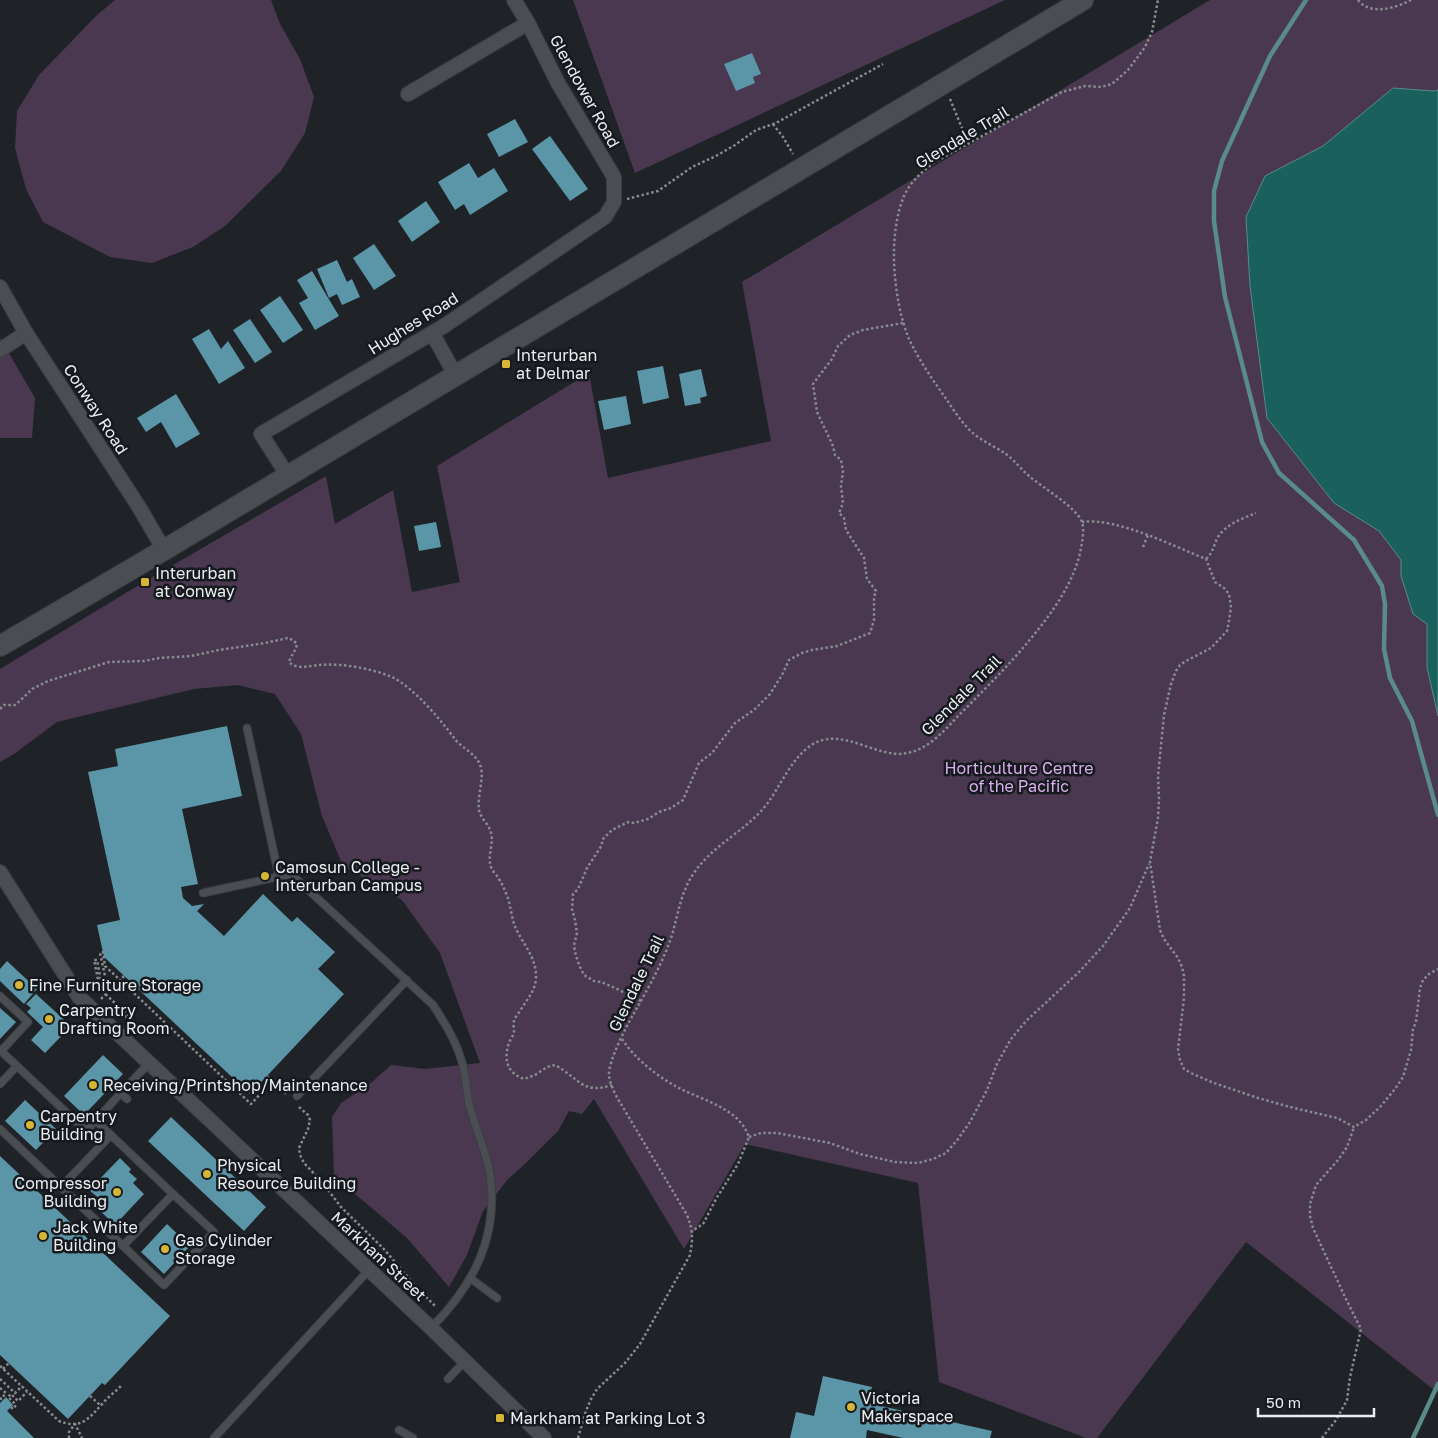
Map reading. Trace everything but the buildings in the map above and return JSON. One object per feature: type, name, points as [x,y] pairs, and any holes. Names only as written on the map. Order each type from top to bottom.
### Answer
[{"type":"main road","points":[[0,646],[456,376],[1084,0]]},
{"type":"street","name":"Glendower Road","points":[[514,0],[528,23],[558,83],[614,178],[614,202]]},
{"type":"street","points":[[408,94],[528,23]]},
{"type":"street","name":"Hughes Road","points":[[288,476],[261,434],[432,333],[604,217],[614,202]]},
{"type":"street","name":"Conway Road","points":[[0,287],[26,333],[164,550]]},
{"type":"street","points":[[0,350],[26,333]]},
{"type":"street","points":[[432,333],[456,376]]},
{"type":"street","name":"Markham Street","points":[[0,872],[80,997],[431,1328],[544,1438]]},
{"type":"lane","points":[[248,728],[279,877]]},
{"type":"lane","points":[[203,893],[291,874],[433,1005],[448,1028],[462,1060],[469,1104],[490,1173],[492,1210],[486,1245],[470,1278],[458,1298],[431,1328]]},
{"type":"lane","points":[[297,1096],[406,980]]},
{"type":"lane","points":[[0,996],[28,1022],[1,1051],[86,1131],[149,1063]]},
{"type":"lane","points":[[0,1084],[17,1066]]},
{"type":"lane","points":[[121,1093],[127,1099]]},
{"type":"lane","points":[[0,1129],[164,1284],[214,1232],[96,1120]]},
{"type":"lane","points":[[62,1187],[111,1135]]},
{"type":"lane","points":[[124,1246],[173,1194]]},
{"type":"lane","points":[[214,1438],[369,1270]]},
{"type":"lane","points":[[470,1278],[498,1298]]},
{"type":"lane","points":[[448,1379],[464,1362]]},
{"type":"lane","points":[[406,1438],[399,1430],[413,1438]]},
{"type":"path","name":"Glendale Trail","points":[[578,1438],[590,1398],[625,1363],[640,1344],[690,1255],[693,1240],[692,1230],[686,1215],[621,1104],[609,1075],[615,1052],[672,935],[684,891],[690,879],[698,867],[710,855],[755,818],[766,806],[803,752],[812,745],[821,740],[834,738],[885,752],[900,754],[927,746],[1020,651],[1050,614],[1061,598],[1080,554],[1083,537],[1082,522],[1069,506],[1028,475],[1008,456],[973,434],[959,418],[923,364],[910,340],[904,323],[897,287],[894,253],[895,234],[906,192],[918,175],[935,162],[1062,92],[1085,86],[1101,87],[1112,84],[1128,70],[1145,47],[1152,32],[1158,0]]},
{"type":"path","points":[[1358,0],[1364,6],[1374,9],[1401,6],[1411,0]]},
{"type":"path","points":[[614,202],[658,191],[692,167],[716,156],[756,130],[773,124],[883,64]]},
{"type":"path","points":[[944,84],[968,145]]},
{"type":"path","points":[[773,124],[802,169]]},
{"type":"path","points":[[641,1001],[584,975],[579,965],[574,945],[577,933],[572,909],[573,894],[578,889],[587,868],[602,845],[602,840],[612,830],[628,822],[634,823],[648,819],[683,800],[699,763],[712,753],[736,723],[754,710],[770,694],[789,660],[802,653],[837,646],[870,633],[874,620],[874,597],[876,591],[867,579],[864,558],[846,530],[844,518],[839,513],[843,503],[841,460],[835,455],[817,412],[813,384],[832,359],[838,346],[850,335],[863,330],[904,323]]},
{"type":"path","points":[[1206,560],[1223,530],[1231,524],[1256,513]]},
{"type":"path","points":[[1082,522],[1092,520],[1148,535],[1206,560],[1215,582],[1229,594],[1231,607],[1227,631],[1211,648],[1180,665],[1171,684],[1164,715],[1158,776],[1158,818],[1151,847],[1150,862],[1160,930],[1164,939],[1178,958],[1184,976],[1184,998],[1178,1050],[1184,1069],[1241,1092],[1290,1107],[1337,1118],[1354,1127]]},
{"type":"path","points":[[1143,547],[1148,535]]},
{"type":"path","points":[[0,709],[4,706],[15,705],[32,689],[48,682],[109,662],[144,661],[191,656],[265,644],[288,638],[297,644],[296,651],[289,662],[298,667],[329,664],[366,669],[393,678],[432,710],[449,729],[455,740],[479,761],[482,770],[479,809],[482,819],[490,828],[492,839],[491,867],[507,895],[515,928],[533,959],[536,972],[536,985],[532,994],[526,999],[514,1020],[514,1033],[508,1045],[506,1058],[508,1068],[516,1077],[524,1079],[555,1065],[581,1084],[592,1088],[612,1085]]},
{"type":"path","points":[[749,1136],[761,1133],[777,1133],[830,1143],[860,1154],[895,1162],[918,1163],[946,1153],[970,1122],[1011,1039],[1026,1021],[1079,972],[1103,946],[1130,908],[1150,862]]},
{"type":"path","points":[[107,986],[100,952],[103,952],[105,966],[251,1104],[272,1081]]},
{"type":"path","points":[[111,990],[101,981],[97,960],[94,960],[100,989],[134,1021],[132,1023],[118,1009],[112,1016]]},
{"type":"path","points":[[1322,1438],[1336,1420],[1347,1400],[1350,1377],[1361,1329],[1313,1228],[1310,1204],[1316,1185],[1346,1148],[1354,1127],[1366,1120],[1380,1107],[1395,1090],[1403,1077],[1411,1050],[1412,1029],[1416,1022],[1420,988],[1428,974],[1438,969]]},
{"type":"path","points":[[98,1003],[124,976]]},
{"type":"path","points":[[622,1039],[632,1052],[662,1078],[725,1109],[735,1116],[746,1128],[749,1136],[738,1164],[703,1224],[692,1230]]},
{"type":"path","points":[[308,1115],[310,1120],[308,1129],[299,1148],[300,1156],[304,1163],[322,1182],[341,1208],[382,1248],[444,1315]]},
{"type":"path","points":[[3,1369],[9,1363]]},
{"type":"path","points":[[0,1366],[59,1421],[67,1424],[82,1423],[87,1420],[121,1386]]},
{"type":"path","points":[[0,1379],[15,1393],[22,1386]]},
{"type":"path","points":[[0,1388],[6,1393],[1,1399],[0,1397]]},
{"type":"path","points":[[11,1407],[13,1409],[16,1406],[8,1397],[11,1394],[18,1401],[28,1392]]},
{"type":"path","points":[[90,1396],[100,1405]]},
{"type":"path","points":[[69,1438],[69,1432],[75,1424]]},
{"type":"path","points":[[75,1424],[82,1438]]},
{"type":"green space","points":[[115,0],[271,0],[280,24],[300,59],[314,97],[305,133],[281,171],[225,226],[193,247],[152,263],[110,257],[43,222],[26,189],[15,148],[17,111],[39,75],[97,15]]},
{"type":"green space","points":[[573,0],[1005,0],[635,173]]},
{"type":"green space","name":"Horticulture Centre of the Pacific","points":[[1210,0],[1438,0],[1438,1393],[1246,1242],[1097,1438],[1086,1438],[939,1382],[918,1183],[745,1144],[684,1249],[594,1099],[582,1114],[569,1111],[558,1131],[508,1179],[483,1211],[467,1255],[449,1287],[407,1238],[334,1176],[332,1117],[341,1103],[371,1083],[391,1065],[425,1069],[480,1063],[440,953],[402,900],[343,866],[322,816],[301,734],[275,694],[238,685],[194,689],[57,722],[0,762],[0,669],[144,582],[326,476],[335,524],[393,490],[412,592],[460,582],[437,466],[589,373],[608,478],[771,441],[742,282]]},
{"type":"green space","points":[[0,338],[35,398],[32,438],[0,438]]},
{"type":"shaded area","points":[[1393,88],[1438,90],[1438,716],[1427,667],[1427,624],[1413,614],[1401,576],[1401,560],[1379,531],[1334,503],[1267,418],[1250,286],[1246,217],[1265,176],[1323,146]]},
{"type":"waterway","points":[[1306,0],[1270,56],[1222,161],[1214,191],[1214,221],[1225,297],[1262,442],[1279,473],[1354,540],[1382,586],[1385,604],[1384,649],[1390,678],[1412,721],[1438,815]]},
{"type":"waterway","points":[[1413,1438],[1438,1384]]},
{"type":"place","name":"Interurban at Delmar","points":[[506,364]]},
{"type":"place","name":"Interurban at Conway","points":[[145,582]]},
{"type":"place","name":"Camosun College - Interurban Campus","points":[[265,876]]},
{"type":"place","name":"Fine Furniture Storage","points":[[19,985]]},
{"type":"place","name":"Carpentry Drafting Room","points":[[49,1019]]},
{"type":"place","name":"Receiving/Printshop/Maintenance","points":[[93,1085]]},
{"type":"place","name":"Carpentry Building","points":[[30,1125]]},
{"type":"place","name":"Physical Resource Building","points":[[207,1174]]},
{"type":"place","name":"Compressor Building","points":[[117,1192]]},
{"type":"place","name":"Jack White Building","points":[[43,1236]]},
{"type":"place","name":"Gas Cylinder Storage","points":[[165,1249]]},
{"type":"place","name":"Victoria Makerspace","points":[[851,1407]]},
{"type":"place","name":"Markham at Parking Lot 3","points":[[500,1418]]}]
